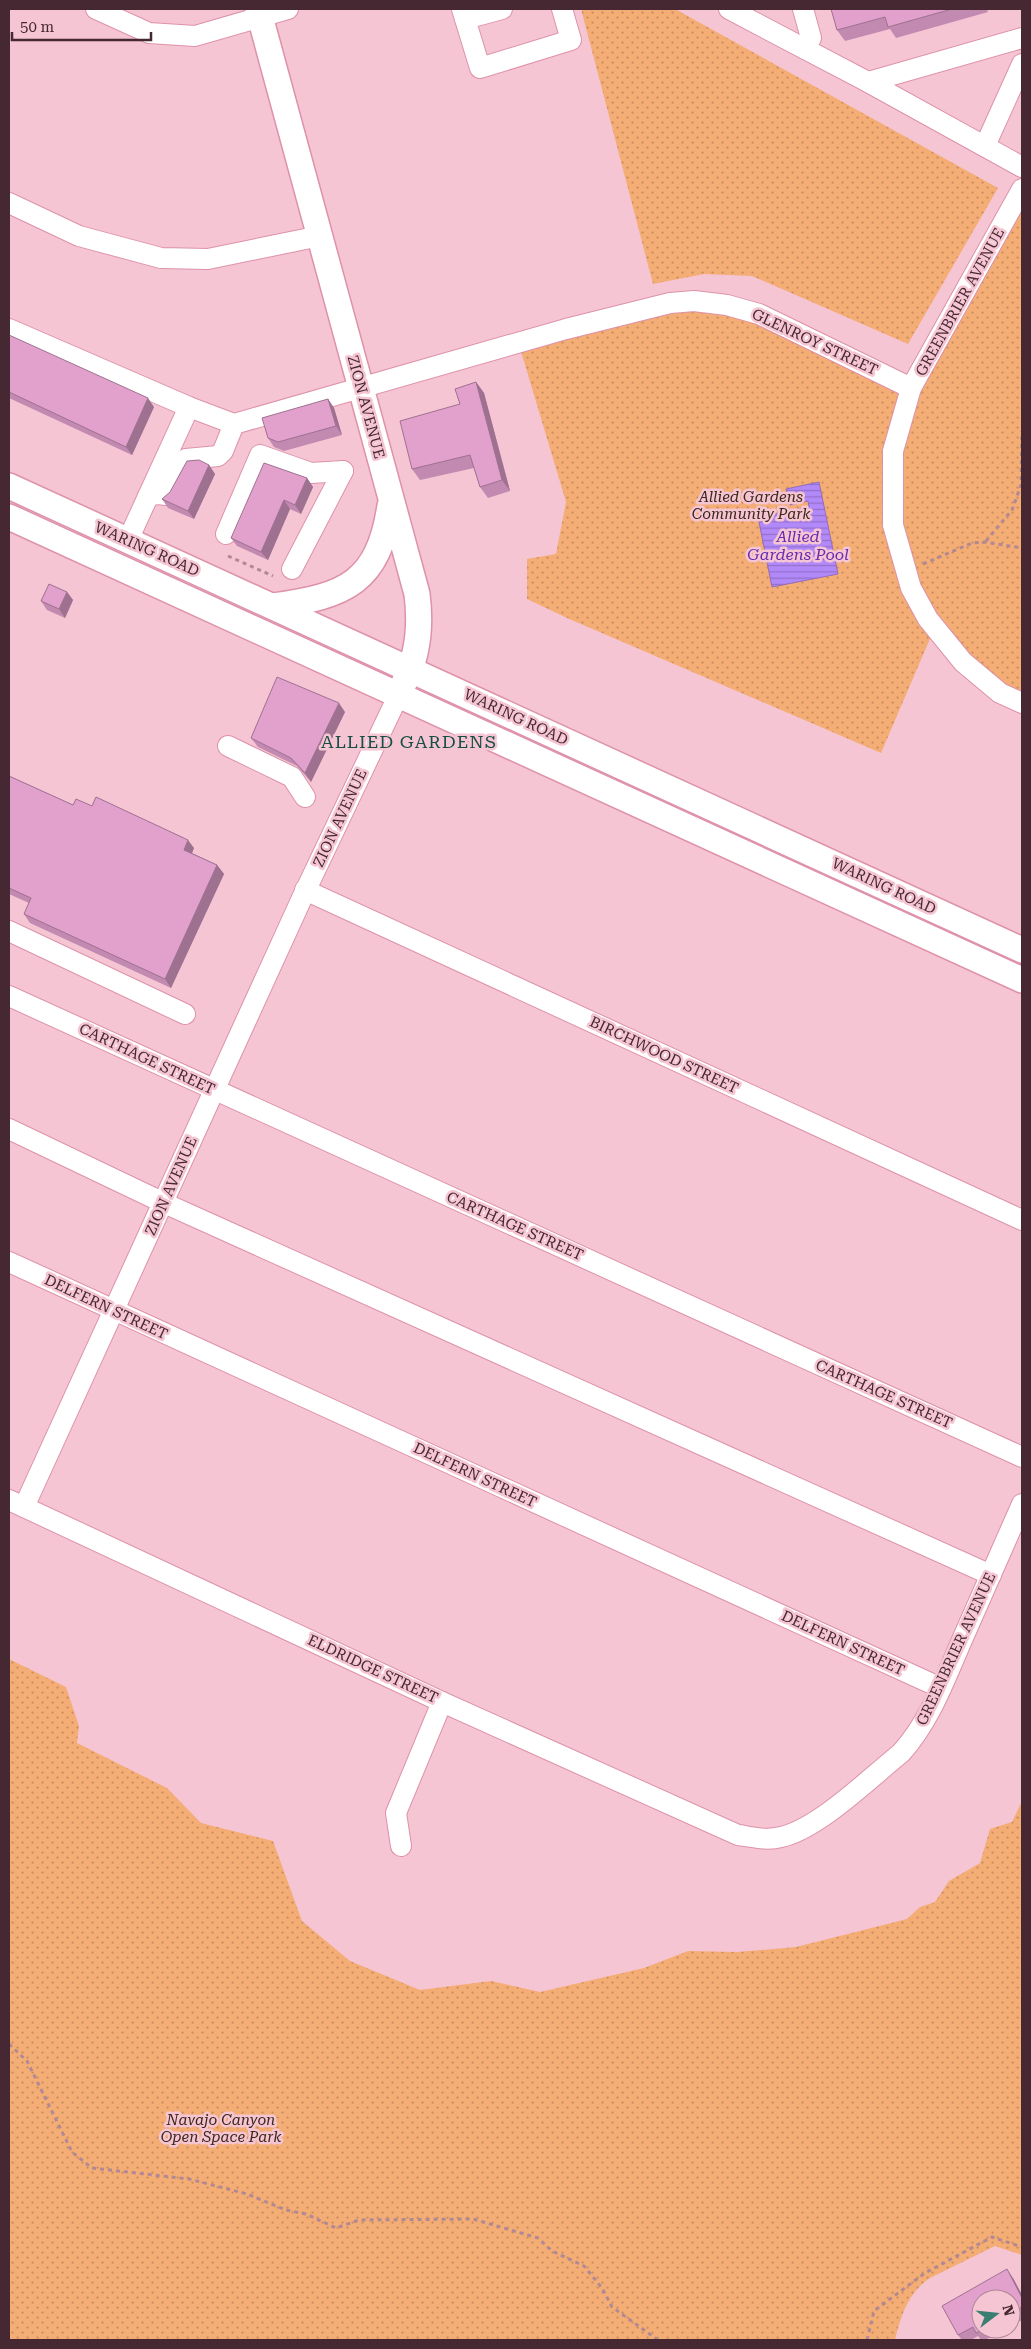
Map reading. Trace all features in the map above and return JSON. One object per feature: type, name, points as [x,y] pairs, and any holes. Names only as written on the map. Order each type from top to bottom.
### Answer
[{"type":"main road","name":"ZION AVENUE","points":[[259,13],[417,594],[420,624],[411,669],[399,694]]},
{"type":"main road","name":"WARING ROAD","points":[[9,486],[1022,950]]},
{"type":"main road","points":[[273,606],[311,601],[347,587],[365,573],[381,547],[391,501]]},
{"type":"main road","name":"WARING ROAD","points":[[9,517],[1022,980]]},
{"type":"street","points":[[96,9],[149,33],[195,36],[259,13],[288,9]]},
{"type":"street","points":[[502,9],[463,14],[480,68],[571,40],[562,9]]},
{"type":"street","points":[[803,9],[811,38],[806,49]]},
{"type":"street","points":[[734,10],[1022,167]]},
{"type":"street","points":[[868,82],[1022,38]]},
{"type":"street","points":[[984,146],[1022,64]]},
{"type":"street","name":"GREENBRIER AVENUE","points":[[911,388],[1022,189]]},
{"type":"street","points":[[9,203],[79,236],[162,258],[208,259],[320,236]]},
{"type":"street","name":"GLENROY STREET","points":[[234,424],[566,329],[670,303],[694,301],[727,305],[759,314],[911,388]]},
{"type":"street","points":[[9,329],[189,407],[234,424],[223,451],[218,456],[186,459],[166,495],[148,496]]},
{"type":"street","points":[[911,388],[893,451],[893,525],[912,588],[928,618],[963,662],[1000,693],[1022,703]]},
{"type":"street","points":[[128,540],[189,407]]},
{"type":"street","points":[[226,534],[260,455],[311,473],[343,471],[292,569]]},
{"type":"street","name":"ZION AVENUE","points":[[16,1504],[115,1311],[214,1089],[399,694]]},
{"type":"street","points":[[228,746],[292,777],[305,797]]},
{"type":"street","name":"BIRCHWOOD STREET","points":[[306,890],[1022,1220]]},
{"type":"street","points":[[9,931],[185,1014]]},
{"type":"street","name":"CARTHAGE STREET","points":[[9,996],[1022,1457]]},
{"type":"street","points":[[9,1129],[164,1203],[990,1575]]},
{"type":"street","name":"DELFERN STREET","points":[[9,1262],[941,1688]]},
{"type":"street","name":"ELDRIDGE STREET","points":[[16,1504],[442,1702],[738,1835]]},
{"type":"street","name":"GREENBRIER AVENUE","points":[[738,1835],[762,1839],[781,1838],[810,1827],[901,1753],[926,1721],[1022,1504]]},
{"type":"street","points":[[401,1846],[396,1813],[442,1702]]},
{"type":"path","points":[[1022,431],[1022,490]]},
{"type":"path","points":[[986,542],[1012,510],[1021,485]]},
{"type":"path","points":[[907,572],[972,543],[986,542],[1022,548]]},
{"type":"path","points":[[228,556],[272,576]]},
{"type":"path","points":[[9,2044],[27,2061],[72,2152],[92,2168],[189,2179],[247,2194],[286,2210],[306,2214],[336,2228],[359,2220],[473,2220],[538,2238],[552,2250],[584,2266],[602,2288],[612,2307],[658,2340]]},
{"type":"path","points":[[867,2340],[874,2311],[925,2273],[992,2237],[1022,2246]]},
{"type":"green space","points":[[581,9],[675,9],[998,188],[908,344],[752,276],[704,274],[653,284]]},
{"type":"green space","name":"Allied Gardens Community Park","points":[[1022,189],[1022,703],[935,627],[881,753],[527,599],[527,559],[556,554],[566,502],[520,348],[672,305],[731,306],[912,388]]},
{"type":"green space","name":"Navajo Canyon Open Space Park","points":[[9,1659],[66,1687],[79,1726],[77,1743],[167,1788],[201,1823],[273,1841],[302,1921],[350,1961],[420,1990],[491,1981],[540,1992],[644,1968],[688,1951],[737,1952],[796,1947],[907,1919],[920,1907],[935,1902],[949,1881],[980,1863],[990,1829],[1012,1822],[1022,1801],[1022,2255],[995,2246],[930,2278],[916,2290],[906,2305],[895,2340],[9,2340]]},
{"type":"water","name":"Allied Gardens Pool","points":[[819,482],[838,574],[772,587],[758,517],[809,507],[808,501],[790,505],[786,489]]},
{"type":"building","points":[[831,9],[952,9],[888,27],[885,17],[837,30]]},
{"type":"building","points":[[9,335],[148,398],[126,447],[9,392]]},
{"type":"building","points":[[476,382],[502,480],[480,487],[470,455],[412,469],[400,421],[460,404],[455,389]]},
{"type":"building","points":[[328,399],[336,426],[278,442],[268,438],[262,418]]},
{"type":"building","points":[[199,460],[209,465],[188,511],[162,499],[170,492],[187,461]]},
{"type":"building","points":[[264,463],[307,478],[295,505],[284,500],[261,552],[231,538]]},
{"type":"building","points":[[49,584],[67,592],[59,609],[41,601]]},
{"type":"building","points":[[277,677],[339,703],[305,773],[291,758],[251,738]]},
{"type":"building","points":[[9,776],[73,805],[76,799],[92,806],[96,797],[188,840],[184,850],[217,865],[165,979],[24,914],[31,898],[9,888]]},
{"type":"building","points":[[1007,2269],[1017,2289],[972,2289]]},
{"type":"building","points":[[971,2289],[971,2328],[958,2335],[942,2306]]},
{"type":"district","name":"ALLIED GARDENS","points":[[409,741]]}]
